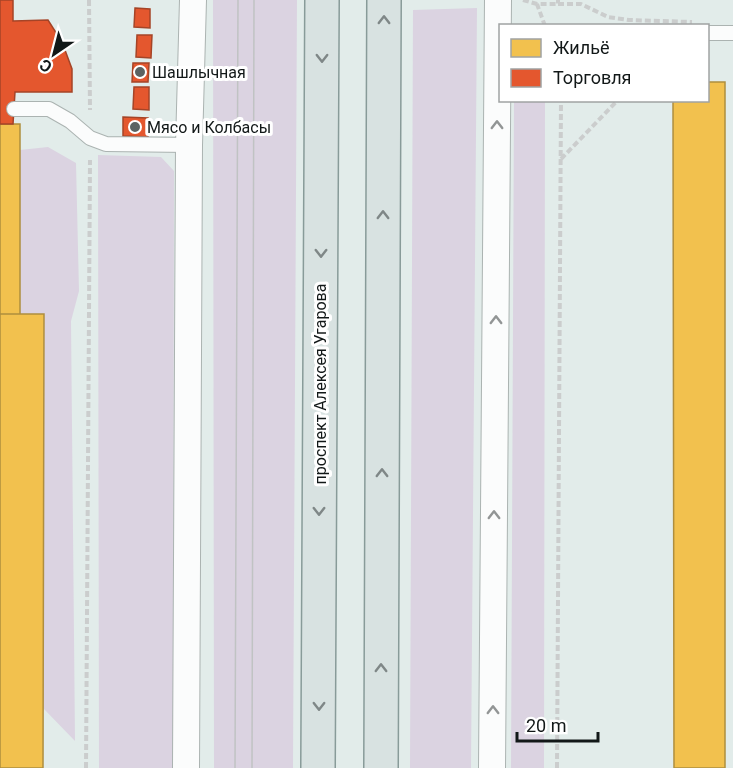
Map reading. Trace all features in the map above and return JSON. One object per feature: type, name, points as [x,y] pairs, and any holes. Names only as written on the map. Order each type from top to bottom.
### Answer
[{"type":"main road","name":"проспект Алексея Угарова","points":[[318,768],[322,0]]},
{"type":"main road","points":[[381,768],[384,0]]},
{"type":"street","points":[[186,768],[189,145],[193,0]]},
{"type":"street","points":[[492,768],[498,0]]},
{"type":"lane","points":[[709,29],[733,33]]},
{"type":"lane","points":[[14,109],[49,109],[70,121],[90,138],[106,144],[189,145]]},
{"type":"path","points":[[86,768],[89,0]]},
{"type":"path","points":[[522,0],[537,4],[558,2],[581,4],[608,17],[667,24]]},
{"type":"path","points":[[537,4],[544,24]]},
{"type":"path","points":[[557,768],[561,102]]},
{"type":"path","points":[[560,160],[616,102]]},
{"type":"shaded area","points":[[213,0],[297,0],[293,768],[214,768]]},
{"type":"shaded area","points":[[477,8],[471,768],[410,768],[413,10]]},
{"type":"shaded area","points":[[514,102],[545,102],[544,768],[511,768]]},
{"type":"shaded area","points":[[48,147],[76,163],[79,291],[71,321],[75,741],[43,708],[44,314],[20,314],[20,150]]},
{"type":"shaded area","points":[[98,155],[161,157],[174,171],[173,768],[99,768]]},
{"type":"building: Жильё","points":[[709,82],[725,82],[725,768],[674,768],[673,102],[709,102]]},
{"type":"building: Жильё","points":[[0,124],[20,124],[20,314],[0,314]]},
{"type":"building: Жильё","points":[[0,314],[44,314],[43,768],[0,768]]},
{"type":"building: Торговля","points":[[0,0],[13,0],[13,21],[48,20],[62,42],[72,69],[72,92],[15,92],[13,124],[0,124]]},
{"type":"building: Торговля","points":[[135,8],[150,9],[150,28],[134,27]]},
{"type":"building: Торговля","points":[[137,35],[152,35],[151,58],[136,57]]},
{"type":"building: Торговля","name":"Шашлычная","points":[[133,63],[149,63],[148,82],[132,82]]},
{"type":"building: Торговля","points":[[134,87],[149,87],[149,110],[133,109]]},
{"type":"building: Торговля","name":"Мясо и Колбасы","points":[[123,117],[148,118],[148,137],[123,136]]},
{"type":"tram line","points":[[235,768],[238,0]]},
{"type":"tram line","points":[[252,768],[254,0]]},
{"type":"place","name":"Шашлычная","points":[[140,72]]},
{"type":"place","name":"Мясо и Колбасы","points":[[135,127]]}]
